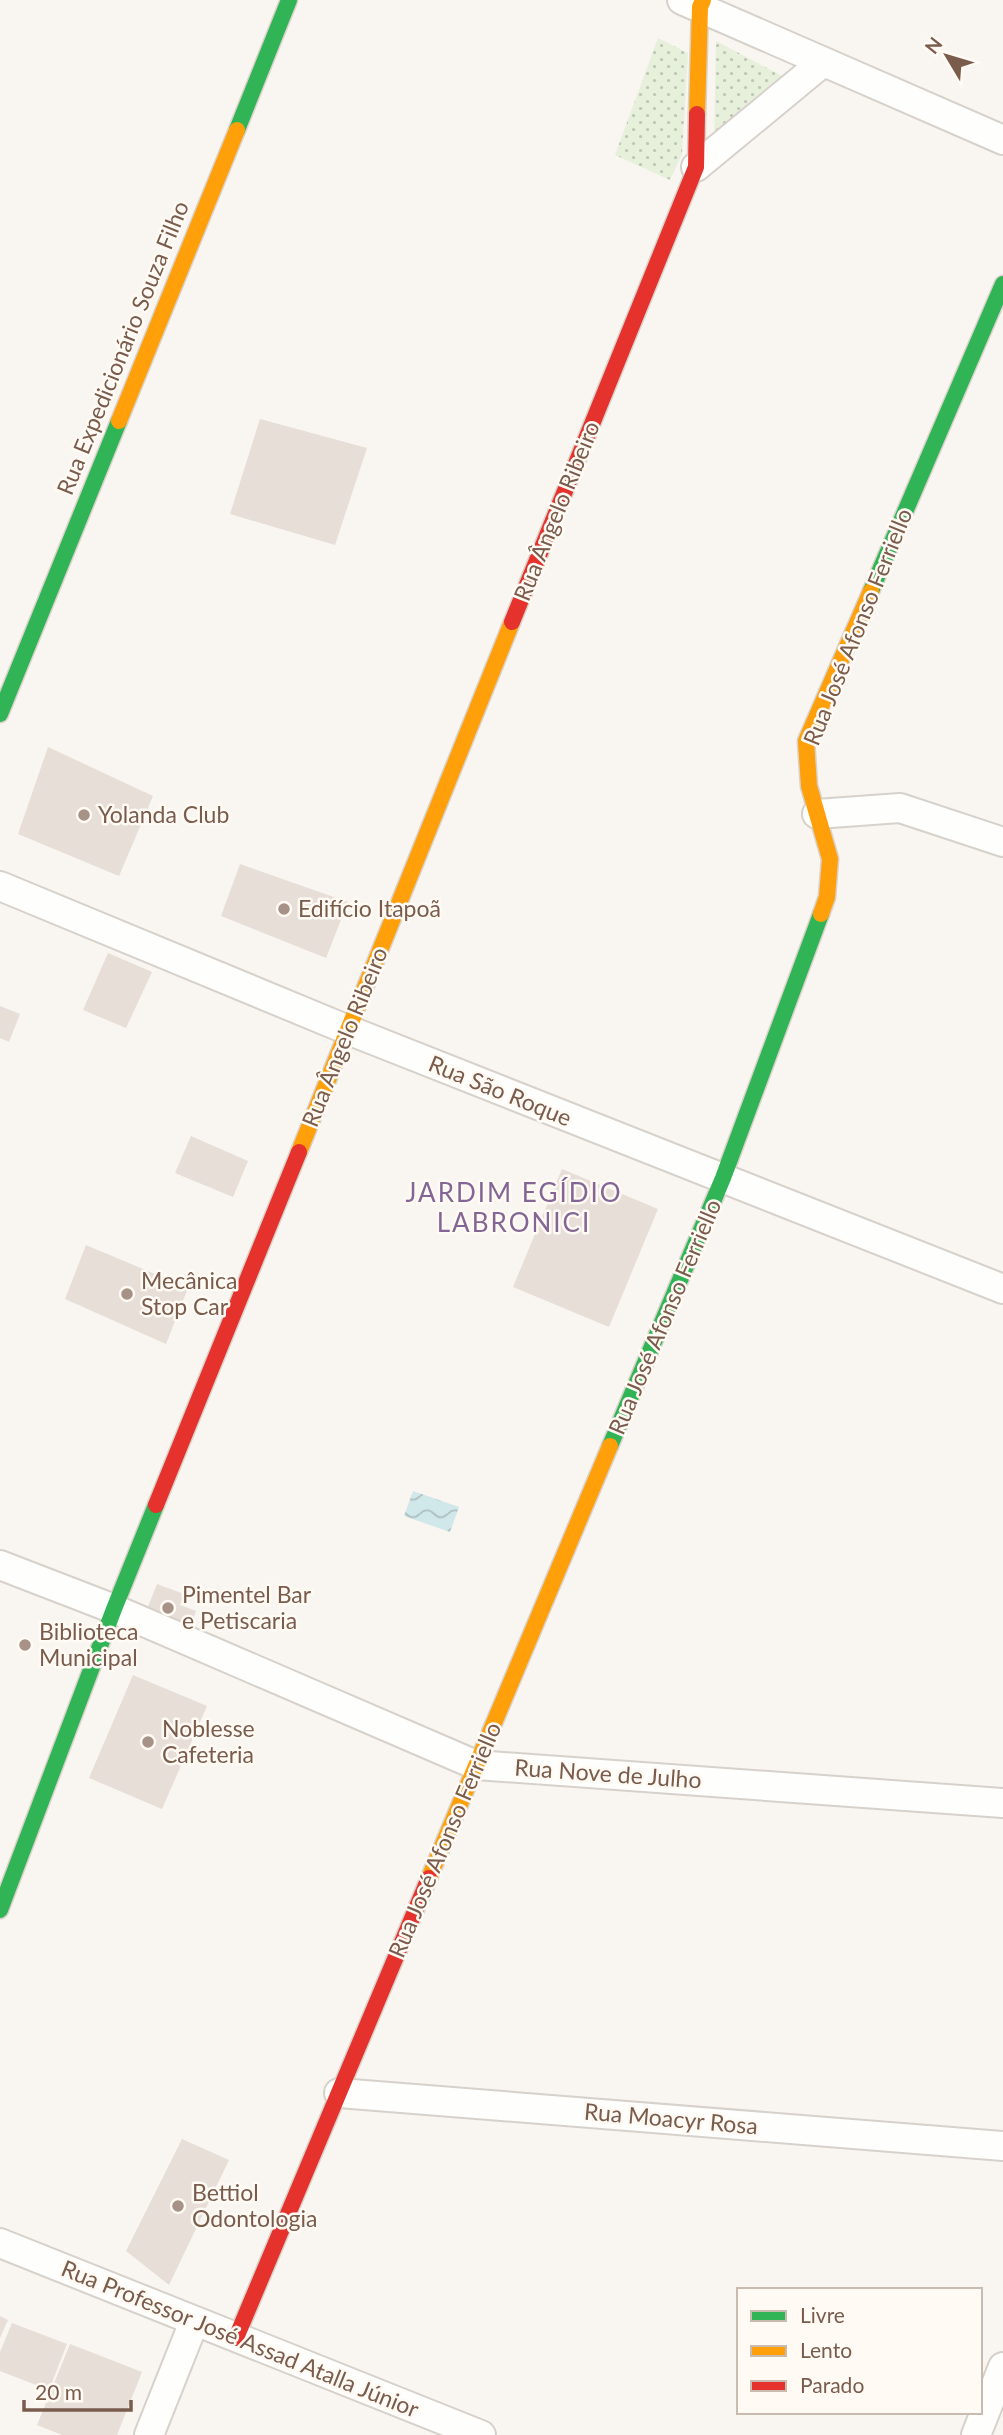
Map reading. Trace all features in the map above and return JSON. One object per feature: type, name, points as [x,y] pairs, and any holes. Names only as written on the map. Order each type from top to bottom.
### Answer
[{"type":"street","name":"Rua Expedicionário Souza Filho","points":[[0,714],[289,0]]},
{"type":"street","points":[[695,2],[822,63],[1003,140]]},
{"type":"street","name":"Rua Ângelo Ribeiro","points":[[0,1910],[114,1609],[696,167],[695,2]]},
{"type":"street","name":"Rua Ângelo Ribeiro","points":[[696,167],[822,63]]},
{"type":"street","name":"Rua José Afonso Ferriello","points":[[236,2338],[723,1178],[827,897],[829,855],[806,776],[806,741],[1003,284]]},
{"type":"street","points":[[817,814],[900,808],[1003,842]]},
{"type":"street","name":"Rua São Roque","points":[[0,886],[348,1030],[1003,1289]]},
{"type":"street","name":"Rua Nove de Julho","points":[[0,1565],[114,1609],[476,1765],[1003,1803]]},
{"type":"street","name":"Rua Moacyr Rosa","points":[[339,2093],[1003,2146]]},
{"type":"street","name":"Rua Professor José Assad Atalla Júnior","points":[[0,2243],[481,2435]]},
{"type":"street","points":[[149,2435],[194,2322]]},
{"type":"street","points":[[976,2435],[1003,2367]]},
{"type":"green space","points":[[658,38],[688,53],[682,154],[670,180],[615,155]]},
{"type":"green space","points":[[716,41],[784,77],[714,140]]},
{"type":"water","points":[[413,1491],[459,1507],[450,1532],[404,1516]]},
{"type":"building","points":[[260,419],[367,448],[335,545],[230,514]]},
{"type":"building","name":"Yolanda Club","points":[[48,747],[153,796],[119,876],[18,834]]},
{"type":"building","name":"Edifício Itapoã","points":[[240,864],[348,902],[326,958],[221,916]]},
{"type":"building","points":[[108,953],[152,972],[126,1028],[83,1010]]},
{"type":"building","points":[[0,1006],[20,1014],[9,1042],[0,1038]]},
{"type":"building","points":[[191,1136],[248,1161],[233,1197],[175,1173]]},
{"type":"building","points":[[562,1169],[658,1209],[609,1327],[513,1287]]},
{"type":"building","name":"Mecânica Stop Car","points":[[86,1245],[188,1288],[166,1344],[65,1299]]},
{"type":"building","name":"Pimentel Bar e Petiscaria","points":[[157,1584],[184,1594],[180,1605],[196,1611],[189,1630],[145,1614]]},
{"type":"building","name":"Noblesse Cafeteria","points":[[133,1675],[207,1706],[162,1809],[89,1778]]},
{"type":"building","name":"Bettiol Odontologia","points":[[182,2139],[229,2160],[169,2285],[126,2251]]},
{"type":"building","points":[[0,2316],[8,2320],[0,2338]]},
{"type":"building","points":[[12,2323],[67,2344],[49,2390],[0,2371],[0,2352]]},
{"type":"building","points":[[70,2344],[142,2372],[117,2435],[62,2435],[37,2425]]},
{"type":"traffic: fast","points":[[237,130],[289,0]]},
{"type":"traffic: fast","points":[[871,591],[1003,284]]},
{"type":"traffic: fast","points":[[0,714],[119,421]]},
{"type":"traffic: fast","points":[[610,1446],[723,1178],[821,914]]},
{"type":"traffic: fast","points":[[0,1910],[156,1505]]},
{"type":"traffic: slow","points":[[697,114],[700,7],[703,0]]},
{"type":"traffic: slow","points":[[119,421],[237,130]]},
{"type":"traffic: slow","points":[[821,914],[827,897],[830,859],[809,786],[806,741],[871,591]]},
{"type":"traffic: slow","points":[[299,1152],[512,622]]},
{"type":"traffic: slow","points":[[429,1878],[610,1446]]},
{"type":"traffic: jam","points":[[512,622],[696,167],[697,114]]},
{"type":"traffic: jam","points":[[156,1505],[299,1152]]},
{"type":"traffic: jam","points":[[236,2338],[429,1878]]},
{"type":"place","name":"Yolanda Club","points":[[84,815]]},
{"type":"place","name":"Edifício Itapoã","points":[[284,909]]},
{"type":"place","name":"Mecânica Stop Car","points":[[127,1294]]},
{"type":"place","name":"Pimentel Bar e Petiscaria","points":[[168,1608]]},
{"type":"place","name":"Biblioteca Municipal","points":[[25,1645]]},
{"type":"place","name":"Noblesse Cafeteria","points":[[148,1742]]},
{"type":"place","name":"Bettiol Odontologia","points":[[178,2206]]},
{"type":"district","name":"JARDIM EGÍDIO LABRONICI","points":[[514,1208]]}]
